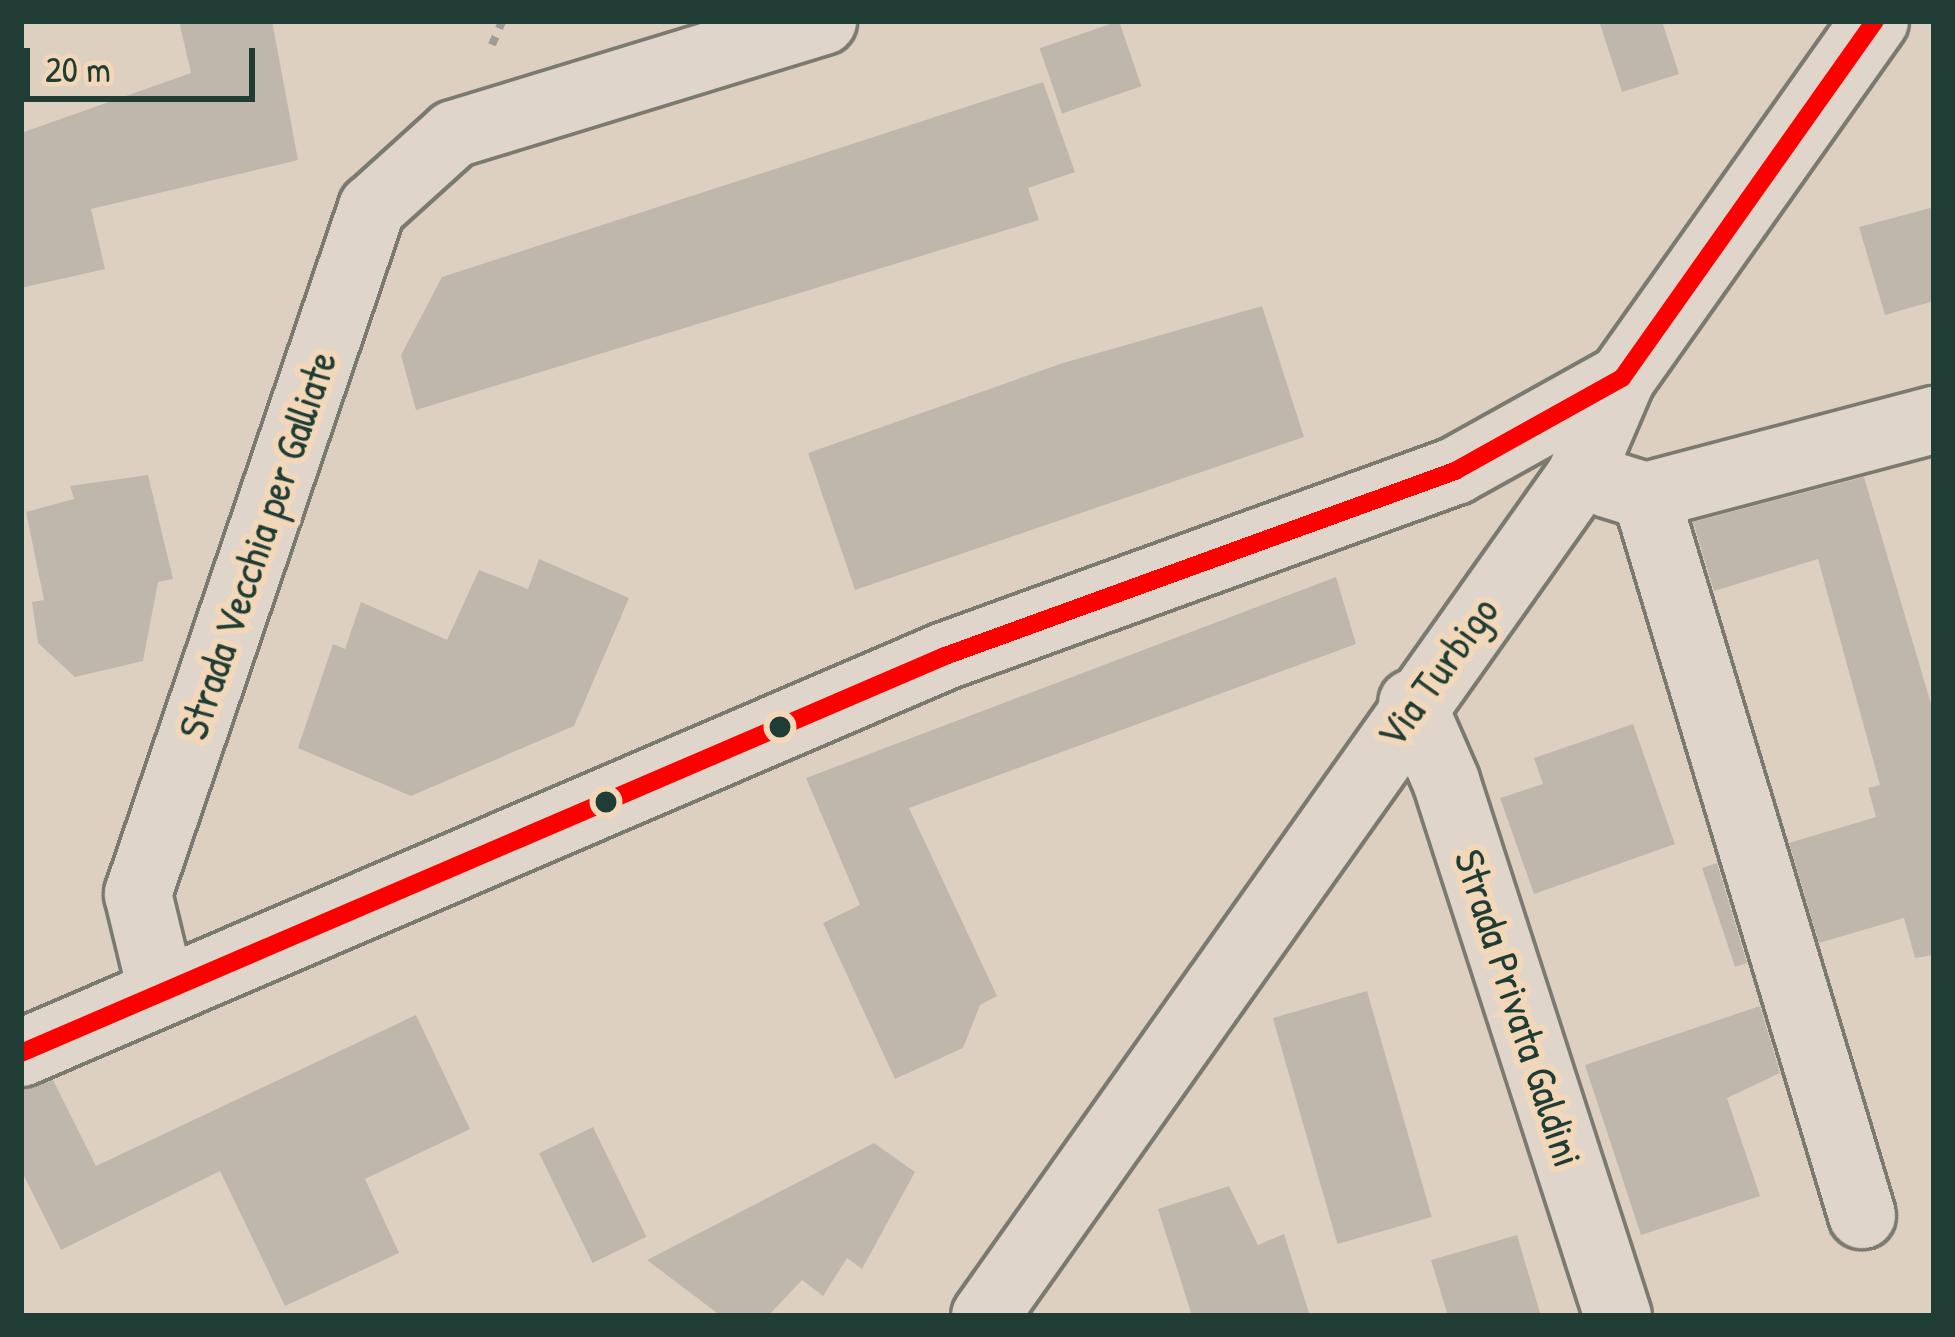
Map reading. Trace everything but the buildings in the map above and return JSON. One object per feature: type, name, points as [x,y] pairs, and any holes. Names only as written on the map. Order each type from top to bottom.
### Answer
[{"type":"street","name":"Strada Vecchia per Galliate","points":[[161,989],[138,894],[372,208],[454,134],[823,21]]},
{"type":"street","name":"Via Turbigo","points":[[985,1316],[1412,703],[1580,476],[1622,378],[1875,21]]},
{"type":"street","points":[[21,1053],[945,656],[1455,471],[1622,378]]},
{"type":"street","points":[[1580,476],[1646,496],[1931,431]]},
{"type":"street","points":[[1646,496],[1862,1215]]},
{"type":"street","name":"Strada Privata Galdini","points":[[1412,703],[1446,782],[1618,1316]]},
{"type":"transit line","points":[[21,1053],[945,656],[1455,471],[1622,378],[1875,21]]}]
